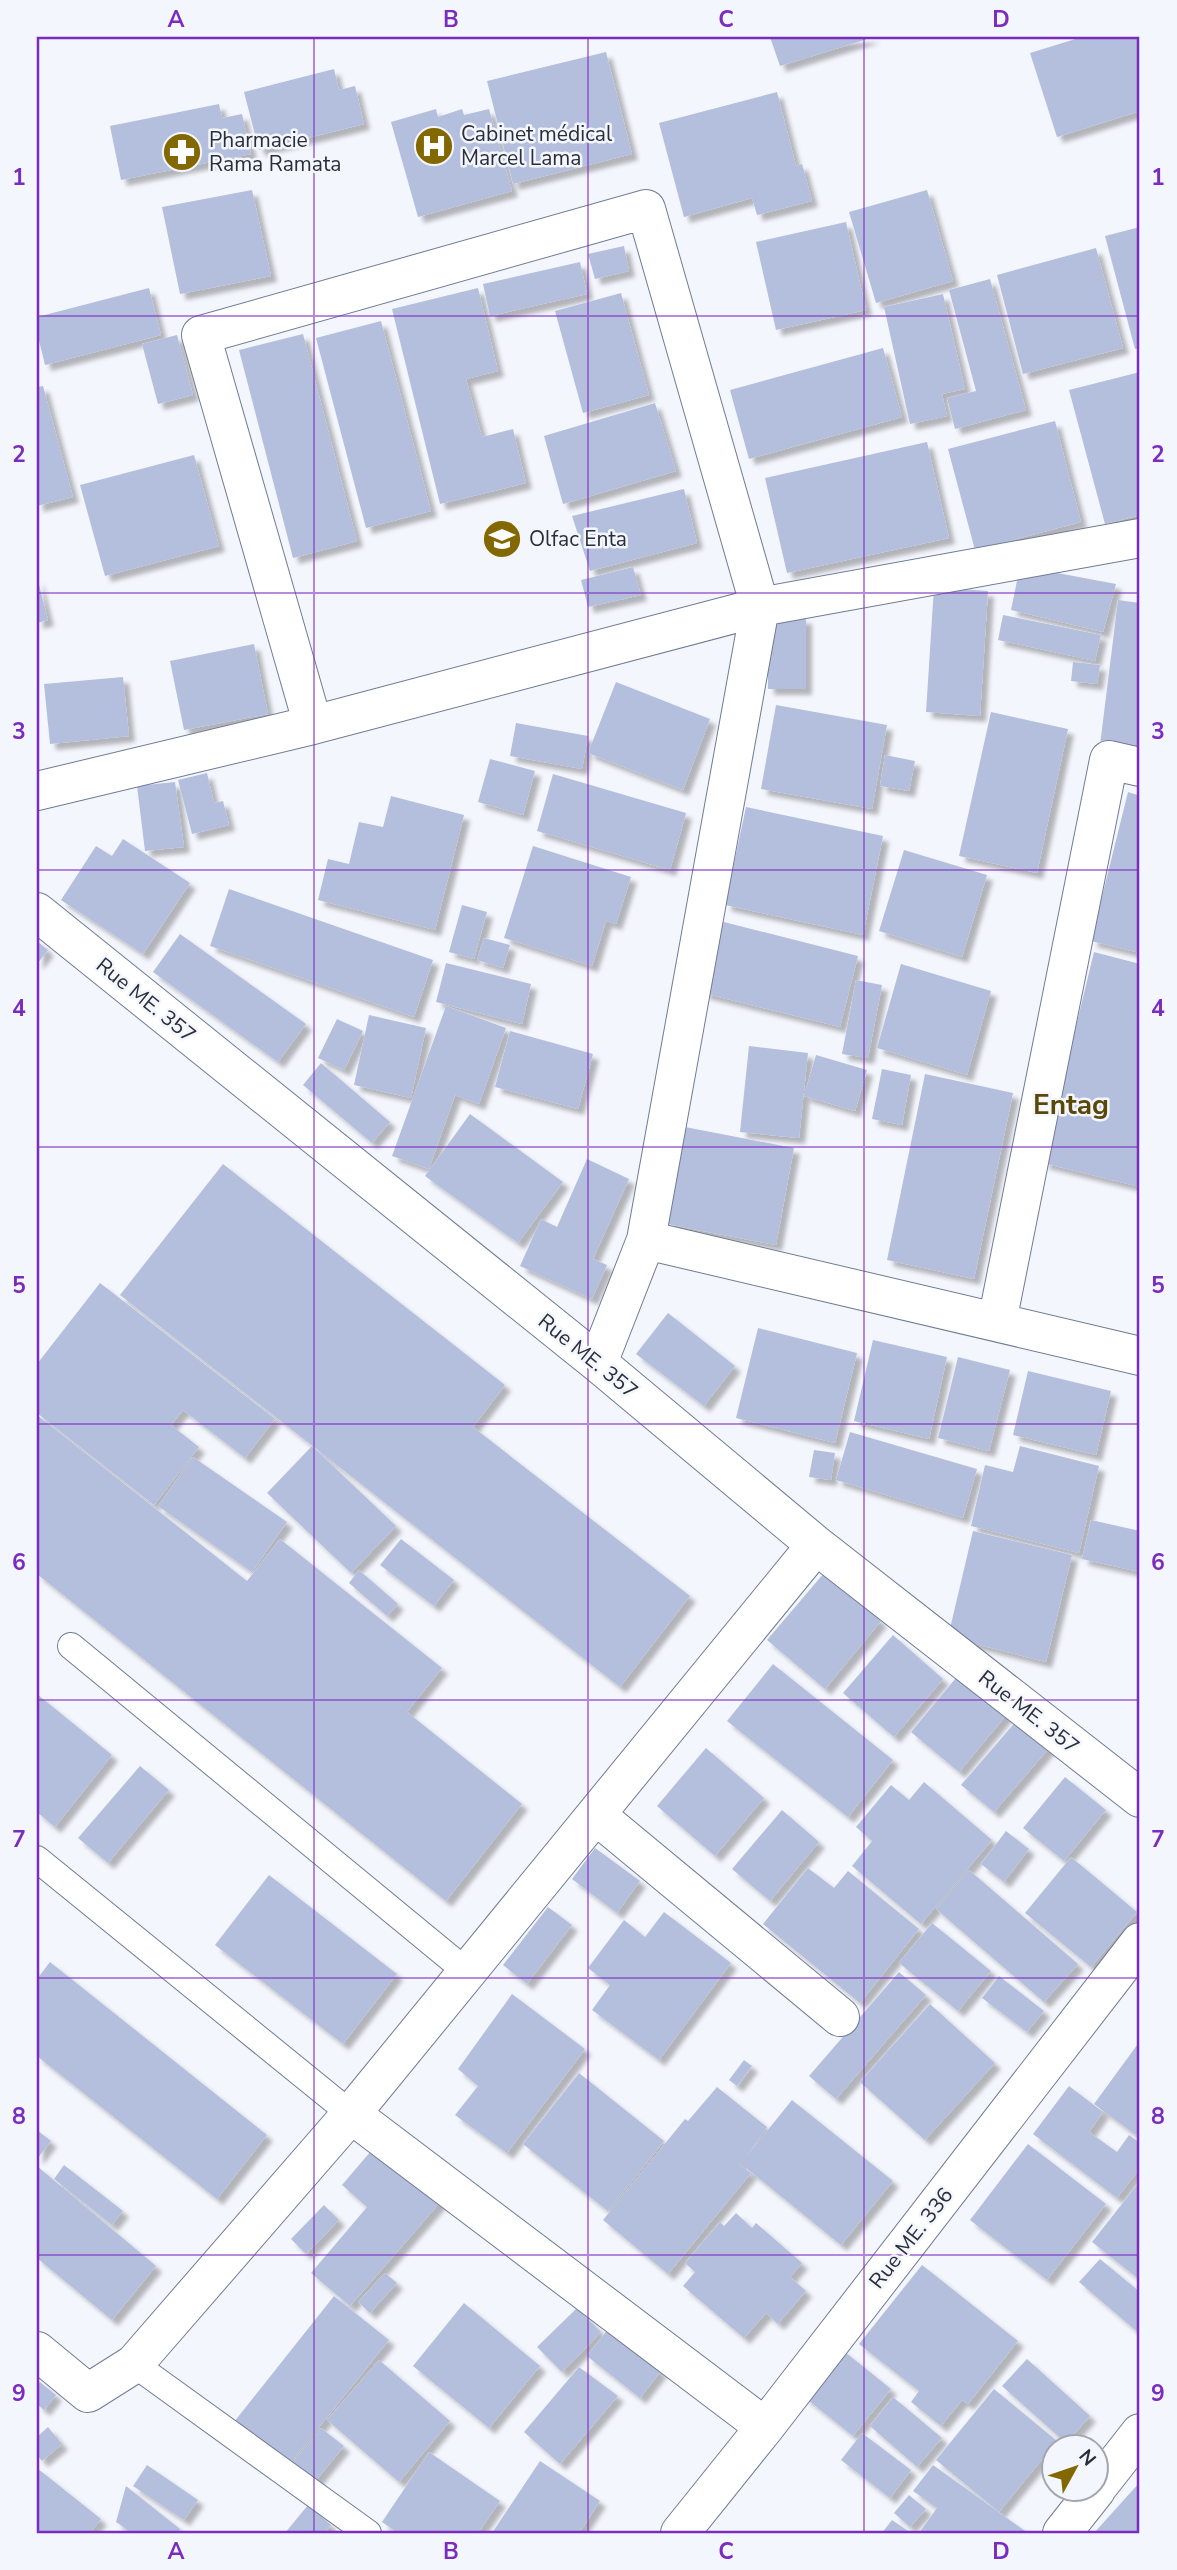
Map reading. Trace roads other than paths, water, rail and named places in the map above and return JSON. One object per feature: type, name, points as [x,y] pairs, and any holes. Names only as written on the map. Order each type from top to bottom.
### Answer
[{"type":"street","points":[[313,725],[201,335],[646,209],[760,607],[646,1240],[598,1363]]},
{"type":"street","points":[[37,791],[313,725],[760,607],[1140,538]]},
{"type":"street","points":[[997,1322],[1109,760],[1140,767]]},
{"type":"street","name":"Rue ME. 357","points":[[37,912],[598,1363],[816,1545],[1140,1798]]},
{"type":"street","points":[[646,1240],[1140,1356]]},
{"type":"street","points":[[37,2351],[88,2393],[134,2364],[351,2114],[816,1545]]},
{"type":"street","points":[[596,1815],[840,2017]]},
{"type":"street","name":"Rue ME. 336","points":[[680,2533],[1140,1942]]},
{"type":"street","points":[[351,2114],[765,2427]]},
{"type":"street","points":[[1110,2471],[1140,2433]]},
{"type":"street","points":[[1062,2533],[1084,2504]]},
{"type":"lane","points":[[71,1646],[467,1972]]},
{"type":"lane","points":[[37,1859],[351,2114]]},
{"type":"lane","points":[[134,2364],[368,2533]]},
{"type":"place","name":"Cabinet médical Marcel Lama","points":[[434,146]]},
{"type":"place","name":"Pharmacie Rama Ramata","points":[[182,152]]},
{"type":"place","name":"Olfac Enta","points":[[502,539]]},
{"type":"district","name":"Entag","points":[[1071,1104]]}]
